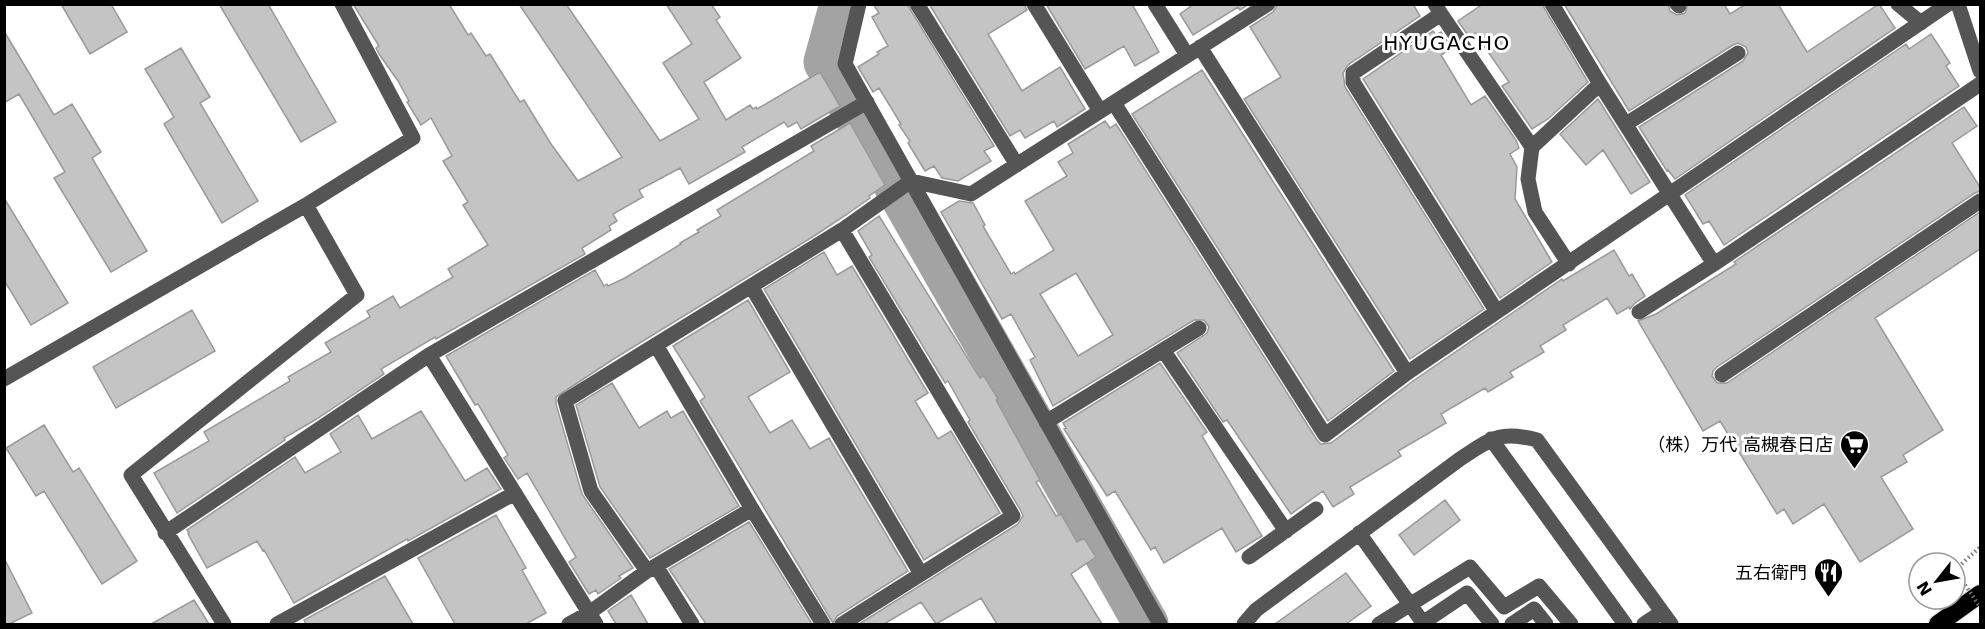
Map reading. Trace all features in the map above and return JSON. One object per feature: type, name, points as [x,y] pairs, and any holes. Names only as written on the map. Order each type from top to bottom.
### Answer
[{"type":"highway","points":[[1938,624],[1980,594]]},
{"type":"street","points":[[4,379],[306,206],[413,138],[342,4]]},
{"type":"street","points":[[859,4],[845,64],[858,107],[903,187],[1046,422],[1160,624]]},
{"type":"street","points":[[917,4],[1017,165]]},
{"type":"street","points":[[1034,4],[1101,111]]},
{"type":"street","points":[[1155,4],[1193,51],[1407,373]]},
{"type":"street","points":[[692,624],[591,490],[565,401],[842,230],[903,187],[971,194],[1268,4]]},
{"type":"street","points":[[1552,4],[1714,264]]},
{"type":"street","points":[[1898,4],[1921,23]]},
{"type":"street","points":[[1114,103],[1326,435],[1407,373],[1948,4]]},
{"type":"street","points":[[1958,4],[1980,71]]},
{"type":"street","points":[[1497,312],[1353,82],[1353,72],[1438,9],[1532,147]]},
{"type":"street","points":[[1626,124],[1738,52]]},
{"type":"street","points":[[1569,264],[1535,212],[1528,179],[1532,147],[1600,84]]},
{"type":"street","points":[[1639,312],[1980,84]]},
{"type":"street","points":[[165,533],[429,355],[858,107]]},
{"type":"street","points":[[1722,375],[1980,201]]},
{"type":"street","points":[[224,624],[130,476],[357,295],[306,206]]},
{"type":"street","points":[[842,230],[1013,516],[842,624]]},
{"type":"street","points":[[751,286],[921,574]]},
{"type":"street","points":[[1046,422],[1199,327]]},
{"type":"street","points":[[656,345],[752,509],[823,624]]},
{"type":"street","points":[[1163,350],[1286,531]]},
{"type":"street","points":[[429,355],[593,619]]},
{"type":"street","points":[[1244,624],[1256,610],[1460,459],[1491,439],[1515,434],[1537,440],[1671,624]]},
{"type":"street","points":[[1491,439],[1625,624]]},
{"type":"street","points":[[278,624],[515,493]]},
{"type":"street","points":[[569,624],[593,619],[652,568],[752,509]]},
{"type":"street","points":[[1249,557],[1316,509]]},
{"type":"street","points":[[1359,533],[1423,624],[1467,593],[1492,624]]},
{"type":"street","points":[[1379,624],[1470,567],[1504,607],[1539,586],[1571,624]]},
{"type":"street","points":[[1512,624],[1534,609],[1546,624]]},
{"type":"street","points":[[1644,624],[1662,612]]},
{"type":"path","points":[[1967,559],[1980,547]]},
{"type":"path","points":[[1967,588],[1980,607]]},
{"type":"building","points":[[61,4],[111,4],[127,32],[90,54]]},
{"type":"building","points":[[219,4],[268,4],[336,122],[301,142]]},
{"type":"building","points":[[353,4],[449,4],[468,35],[471,33],[486,56],[490,54],[520,102],[524,100],[551,144],[578,181],[622,157],[519,4],[566,4],[660,141],[699,119],[663,63],[692,44],[666,4],[711,4],[720,17],[716,20],[741,58],[704,82],[726,120],[750,105],[753,109],[756,107],[757,109],[820,72],[840,106],[801,129],[797,122],[788,127],[784,122],[742,147],[745,152],[689,184],[680,168],[639,190],[643,197],[613,214],[617,221],[609,226],[611,230],[582,248],[585,254],[381,369],[384,374],[284,438],[285,440],[177,513],[154,473],[209,441],[204,432],[290,381],[288,377],[331,352],[325,343],[370,317],[367,311],[393,296],[400,308],[453,277],[448,269],[488,245],[463,205],[468,202],[443,161],[452,156],[431,118],[421,125],[398,81],[379,54],[376,48],[379,46]]},
{"type":"building","points":[[873,4],[907,4],[994,146],[984,151],[991,161],[958,181],[942,178],[934,166],[925,171],[879,88],[873,92],[858,67],[888,46],[872,17],[879,13]]},
{"type":"building","points":[[929,4],[1024,4],[1027,10],[988,34],[1022,91],[1060,67],[1085,109],[1057,127],[1054,121],[1025,138],[1020,130],[1010,136]]},
{"type":"building","points":[[1046,4],[1132,4],[1159,52],[1135,66],[1124,46],[1085,69]]},
{"type":"building","points":[[1194,4],[1249,4],[1240,10],[1238,7],[1193,35],[1180,14]]},
{"type":"building","points":[[1278,4],[1413,4],[1420,16],[1348,65],[1343,73],[1345,87],[1484,309],[1410,359],[1244,99],[1281,77],[1250,27],[1273,12]]},
{"type":"building","points":[[1483,4],[1542,4],[1588,82],[1548,119],[1532,129],[1502,86],[1509,82],[1475,33],[1469,37],[1458,21]]},
{"type":"building","points":[[1564,4],[1668,4],[1670,11],[1677,15],[1685,13],[1688,4],[1724,4],[1730,14],[1746,4],[1778,4],[1807,52],[1879,4],[1895,28],[1675,179],[1667,171],[1639,127],[1743,61],[1748,53],[1746,47],[1738,43],[1733,45],[1629,111]]},
{"type":"building","points":[[4,31],[54,115],[72,104],[101,152],[92,158],[147,251],[111,272],[54,178],[65,172],[19,94],[4,103]]},
{"type":"building","points":[[1433,31],[1436,35],[1441,32],[1452,48],[1441,55],[1471,105],[1485,96],[1516,140],[1519,148],[1510,154],[1517,167],[1515,199],[1552,262],[1500,298],[1363,79]]},
{"type":"building","points":[[1931,34],[1950,63],[1946,66],[1959,86],[1724,245],[1709,221],[1703,224],[1685,195],[1906,44],[1909,49]]},
{"type":"building","points":[[181,48],[210,97],[200,103],[258,201],[222,223],[164,124],[174,117],[145,69]]},
{"type":"building","points":[[1202,70],[1394,371],[1328,421],[1132,114]]},
{"type":"building","points":[[1598,99],[1650,182],[1631,194],[1603,150],[1586,165],[1560,134]]},
{"type":"building","points":[[1964,107],[1977,126],[1952,143],[1980,187],[1980,191],[1713,371],[1712,376],[1717,383],[1727,383],[1980,212],[1980,249],[1875,318],[1943,430],[1903,455],[1907,462],[1881,477],[1913,529],[1860,562],[1824,504],[1793,524],[1784,509],[1777,514],[1720,421],[1703,431],[1638,321],[1656,314],[1736,264],[1734,262]]},
{"type":"building","points":[[1105,121],[1110,128],[1116,124],[1321,444],[1331,443],[1413,381],[1562,279],[1563,281],[1614,250],[1629,276],[1632,274],[1645,296],[1630,309],[1629,307],[1617,314],[1607,298],[1563,325],[1566,330],[1540,346],[1544,352],[1510,372],[1513,377],[1488,392],[1485,388],[1441,414],[1446,423],[1398,451],[1401,456],[1350,487],[1354,494],[1333,507],[1323,491],[1291,514],[1227,420],[1223,422],[1177,353],[1207,333],[1209,327],[1204,320],[1194,320],[1053,406],[1030,360],[1035,357],[1011,314],[1002,319],[941,212],[959,201],[973,203],[985,225],[983,226],[1011,274],[1014,272],[1015,274],[1054,250],[1025,201],[1067,176],[1058,162],[1073,153],[1068,144]],"holes":[[[1076,273],[1113,335],[1078,356],[1040,294]]]},
{"type":"building","points":[[850,123],[885,185],[869,196],[870,198],[814,236],[556,397],[556,404],[582,494],[633,568],[619,576],[621,578],[598,594],[596,590],[589,594],[569,562],[576,557],[527,473],[518,479],[504,458],[508,455],[446,356],[595,270],[604,286],[625,278],[699,232],[697,230],[721,216],[717,210],[814,151],[811,146]]},
{"type":"building","points":[[4,198],[68,303],[31,325],[4,280]]},
{"type":"building","points":[[879,216],[980,378],[984,376],[998,399],[996,400],[1040,480],[1036,482],[1056,516],[1061,514],[1077,542],[1084,538],[1096,557],[1071,574],[1102,624],[997,624],[981,598],[936,624],[921,602],[884,624],[859,624],[1018,524],[1023,516],[968,422],[970,420],[948,381],[945,383],[869,257],[872,255],[858,231]]},
{"type":"building","points":[[824,252],[837,275],[852,266],[928,393],[915,401],[938,439],[951,431],[1000,513],[924,560],[764,289]]},
{"type":"building","points":[[748,300],[790,372],[748,397],[770,433],[792,420],[810,449],[829,438],[908,571],[837,616],[833,623],[700,401],[705,397],[673,346]]},
{"type":"building","points":[[192,310],[215,351],[116,408],[93,367]]},
{"type":"building","points":[[1160,363],[1207,432],[1202,436],[1262,536],[1236,552],[1222,528],[1164,563],[1155,547],[1151,550],[1115,491],[1107,496],[1064,429],[1066,428],[1063,423]]},
{"type":"building","points":[[612,383],[639,428],[667,411],[671,418],[683,411],[739,506],[650,558],[600,487],[576,405]]},
{"type":"building","points":[[421,411],[465,481],[487,468],[501,489],[294,603],[257,541],[207,568],[187,530],[295,457],[305,473],[341,452],[330,434],[358,415],[372,439]]},
{"type":"building","points":[[44,425],[73,472],[79,468],[137,561],[102,584],[44,491],[36,496],[6,448]]},
{"type":"building","points":[[1445,500],[1460,520],[1414,555],[1399,535]]},
{"type":"building","points":[[496,515],[526,568],[522,570],[546,613],[526,624],[455,624],[418,558]]},
{"type":"building","points":[[749,522],[812,624],[706,624],[669,569]]},
{"type":"building","points":[[4,558],[32,613],[9,624],[4,624]]},
{"type":"building","points":[[1346,573],[1371,606],[1346,624],[1275,624]]},
{"type":"building","points":[[385,576],[413,624],[306,624],[304,620]]},
{"type":"building","points":[[631,595],[648,624],[616,624],[608,611]]},
{"type":"building","points":[[194,600],[209,624],[151,624]]},
{"type":"waterway","points":[[842,4],[826,62],[1146,624]]},
{"type":"place","name":"（株）万代 高槻春日店","points":[[1854,470]]},
{"type":"place","name":"五右衛門","points":[[1828,598]]},
{"type":"district","name":"HYUGACHO","points":[[1447,43]]}]
